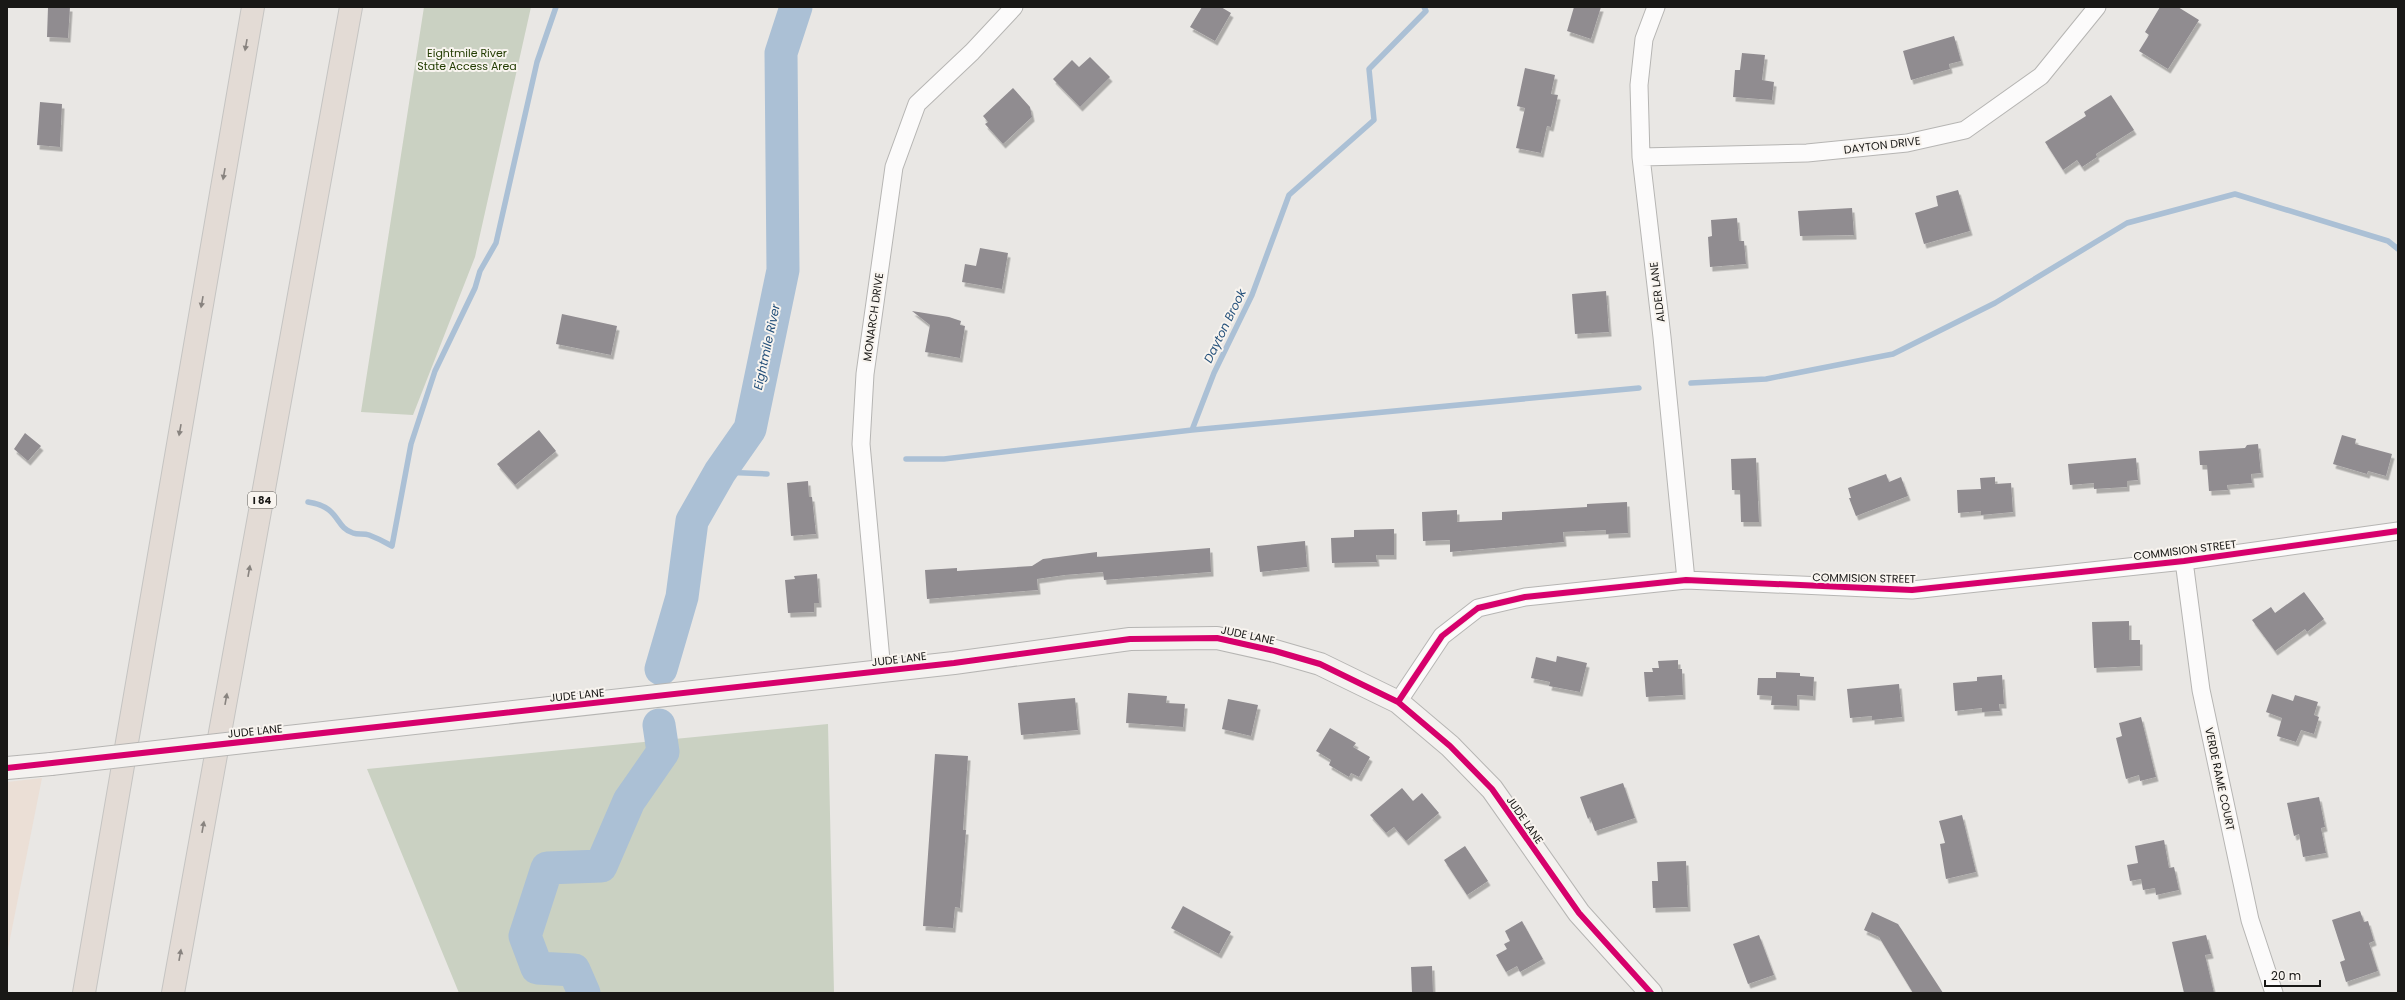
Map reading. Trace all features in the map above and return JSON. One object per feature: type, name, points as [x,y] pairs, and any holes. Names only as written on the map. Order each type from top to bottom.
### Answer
[{"type":"highway","points":[[84,993],[252,7]]},
{"type":"highway","name":"I 84","points":[[173,993],[352,7]]},
{"type":"street","name":"MONARCH DRIVE","points":[[882,671],[861,444],[865,374],[894,166],[917,104],[972,52],[1014,7]]},
{"type":"street","name":"ALDER LANE","points":[[1656,7],[1644,39],[1639,85],[1641,157],[1662,337],[1686,580]]},
{"type":"street","name":"DAYTON DRIVE","points":[[1641,157],[1807,153],[1907,143],[1965,130],[2041,76],[2097,7]]},
{"type":"street","name":"COMMISION STREET","points":[[1398,702],[1442,636],[1478,608],[1525,597],[1686,580],[1912,590],[2184,561],[2398,531]]},
{"type":"street","name":"VERDE RAME COURT","points":[[2184,561],[2201,690],[2250,920],[2274,993]]},
{"type":"street","name":"JUDE LANE","points":[[7,768],[882,671],[1130,639],[1217,638],[1275,651],[1320,664],[1398,702],[1450,746],[1492,789],[1579,913],[1651,993]]},
{"type":"shaded area","points":[[42,778],[7,954],[7,782]]},
{"type":"green space","name":"Eightmile River State Access Area","points":[[424,7],[531,7],[475,257],[413,415],[361,412]]},
{"type":"green space","points":[[828,724],[834,993],[459,993],[367,769]]},
{"type":"building","points":[[48,7],[70,7],[68,38],[47,37]]},
{"type":"building","points":[[1202,7],[1221,7],[1231,13],[1215,41],[1190,27]]},
{"type":"building","points":[[1574,7],[1601,7],[1591,39],[1567,31]]},
{"type":"building","points":[[2160,7],[2178,7],[2199,20],[2168,69],[2139,51],[2149,35],[2145,32]]},
{"type":"building","points":[[1954,36],[1961,61],[1949,64],[1950,69],[1911,80],[1903,51]]},
{"type":"building","points":[[1742,53],[1765,55],[1762,80],[1774,82],[1772,100],[1733,97],[1735,70],[1740,70]]},
{"type":"building","points":[[1090,57],[1110,77],[1080,107],[1053,79],[1072,60],[1079,67]]},
{"type":"building","points":[[1525,68],[1555,75],[1551,94],[1558,95],[1551,127],[1547,126],[1541,153],[1516,148],[1525,108],[1517,106]]},
{"type":"building","points":[[1013,88],[1030,107],[1032,117],[1003,144],[985,124],[988,122],[983,116]]},
{"type":"building","points":[[2111,95],[2134,130],[2096,154],[2097,157],[2082,167],[2077,160],[2063,170],[2045,142],[2086,116],[2084,112]]},
{"type":"building","points":[[40,102],[62,104],[60,147],[37,145]]},
{"type":"building","points":[[1958,190],[1970,231],[1924,244],[1915,213],[1938,206],[1936,196]]},
{"type":"building","points":[[1852,208],[1854,235],[1800,236],[1798,211]]},
{"type":"building","points":[[1737,218],[1739,241],[1744,241],[1746,264],[1710,267],[1708,237],[1712,236],[1711,220]]},
{"type":"building","points":[[980,248],[1008,253],[1002,289],[962,282],[965,264],[976,266]]},
{"type":"building","points":[[1606,291],[1609,332],[1575,334],[1572,294]]},
{"type":"building","points":[[912,311],[949,317],[961,321],[960,325],[965,326],[960,358],[925,352],[930,325]]},
{"type":"building","points":[[562,314],[617,326],[611,355],[556,344]]},
{"type":"building","points":[[539,430],[556,451],[515,485],[497,464]]},
{"type":"building","points":[[25,433],[41,446],[28,461],[14,449]]},
{"type":"building","points":[[2342,435],[2356,439],[2355,444],[2392,454],[2386,476],[2368,471],[2367,474],[2333,464]]},
{"type":"building","points":[[2258,444],[2261,473],[2251,474],[2252,483],[2227,485],[2228,490],[2209,491],[2207,465],[2200,465],[2199,451],[2245,448],[2247,445]]},
{"type":"building","points":[[1756,458],[1759,522],[1741,522],[1740,490],[1732,490],[1731,459]]},
{"type":"building","points":[[2136,458],[2138,480],[2127,481],[2127,487],[2094,489],[2094,483],[2070,485],[2068,464]]},
{"type":"building","points":[[1886,474],[1889,482],[1901,477],[1908,496],[1856,516],[1849,498],[1851,498],[1848,488]]},
{"type":"building","points":[[1995,477],[1995,484],[2011,483],[2013,512],[1981,515],[1981,511],[1958,513],[1957,490],[1981,489],[1980,478]]},
{"type":"building","points":[[808,481],[809,497],[812,497],[816,534],[791,536],[787,483]]},
{"type":"building","points":[[1627,502],[1628,533],[1606,534],[1606,530],[1563,532],[1564,542],[1450,552],[1450,540],[1423,541],[1422,512],[1457,510],[1457,522],[1502,520],[1502,512],[1587,507],[1587,504]]},
{"type":"building","points":[[1394,529],[1394,555],[1376,555],[1377,562],[1332,563],[1331,538],[1354,537],[1354,530]]},
{"type":"building","points":[[1305,541],[1307,567],[1260,572],[1257,546]]},
{"type":"building","points":[[1210,548],[1211,572],[1104,580],[1103,572],[1065,575],[1037,579],[1038,590],[927,599],[925,570],[957,568],[957,571],[1032,566],[1043,559],[1097,552],[1097,557]]},
{"type":"building","points":[[817,574],[819,603],[814,603],[814,612],[788,613],[785,580],[795,579],[794,576]]},
{"type":"building","points":[[2304,592],[2324,619],[2307,632],[2305,629],[2275,651],[2252,620],[2271,607],[2275,613]]},
{"type":"building","points":[[2129,621],[2129,640],[2140,640],[2140,666],[2094,668],[2092,622]]},
{"type":"building","points":[[1557,656],[1587,663],[1580,692],[1549,686],[1550,682],[1531,678],[1536,657],[1556,662]]},
{"type":"building","points":[[1678,660],[1678,669],[1682,669],[1683,695],[1646,697],[1644,672],[1653,672],[1652,668],[1659,668],[1658,661]]},
{"type":"building","points":[[1776,672],[1800,673],[1800,676],[1814,677],[1813,696],[1797,695],[1797,706],[1771,705],[1772,696],[1757,695],[1758,678],[1776,678]]},
{"type":"building","points":[[2002,675],[2004,704],[1999,704],[2000,711],[1982,712],[1982,708],[1955,711],[1953,683],[1977,681],[1977,677]]},
{"type":"building","points":[[1899,684],[1902,717],[1872,720],[1872,716],[1850,718],[1847,689]]},
{"type":"building","points":[[1128,693],[1167,696],[1166,703],[1185,704],[1183,727],[1126,723]]},
{"type":"building","points":[[2272,694],[2293,701],[2295,695],[2318,702],[2314,715],[2319,717],[2314,734],[2301,730],[2296,742],[2277,736],[2282,718],[2266,712]]},
{"type":"building","points":[[1075,698],[1078,730],[1021,735],[1018,703]]},
{"type":"building","points":[[1228,699],[1258,705],[1251,736],[1222,729]]},
{"type":"building","points":[[2141,717],[2156,777],[2140,781],[2139,775],[2126,779],[2116,738],[2122,736],[2119,723]]},
{"type":"building","points":[[1330,728],[1356,743],[1353,747],[1370,757],[1359,777],[1351,773],[1349,777],[1329,765],[1331,760],[1316,751]]},
{"type":"building","points":[[935,754],[968,756],[963,830],[966,830],[960,908],[955,907],[953,928],[923,926]]},
{"type":"building","points":[[1623,783],[1635,818],[1595,831],[1590,817],[1588,819],[1580,797]]},
{"type":"building","points":[[1402,788],[1413,801],[1422,793],[1439,813],[1406,841],[1394,827],[1386,833],[1370,815]]},
{"type":"building","points":[[2319,797],[2325,827],[2321,828],[2326,853],[2303,857],[2299,834],[2294,836],[2287,803]]},
{"type":"building","points":[[1962,815],[1976,872],[1946,879],[1940,844],[1945,843],[1939,821]]},
{"type":"building","points":[[2164,840],[2169,868],[2174,867],[2179,890],[2156,895],[2155,888],[2143,890],[2141,879],[2130,881],[2127,865],[2138,863],[2135,846]]},
{"type":"building","points":[[1465,846],[1488,881],[1467,895],[1444,860]]},
{"type":"building","points":[[1686,861],[1688,907],[1653,908],[1652,881],[1658,881],[1657,862]]},
{"type":"building","points":[[1183,906],[1231,932],[1219,954],[1171,928]]},
{"type":"building","points":[[2360,911],[2364,922],[2368,921],[2374,941],[2369,943],[2378,971],[2346,982],[2340,962],[2345,960],[2332,920]]},
{"type":"building","points":[[1872,912],[1898,924],[1943,993],[1913,993],[1879,937],[1864,930]]},
{"type":"building","points":[[1522,921],[1543,959],[1520,972],[1517,966],[1506,972],[1496,955],[1507,949],[1504,944],[1510,941],[1505,931]]},
{"type":"building","points":[[1759,935],[1774,975],[1748,984],[1733,944]]},
{"type":"building","points":[[2206,935],[2211,954],[2205,955],[2214,993],[2184,993],[2172,942]]},
{"type":"building","points":[[1432,966],[1433,993],[1412,993],[1411,967]]},
{"type":"waterway","points":[[308,502],[319,505],[332,512],[347,530],[355,534],[369,535],[392,546],[411,444],[435,371],[475,288],[480,271],[496,243],[537,62],[556,7]]},
{"type":"waterway","name":"Eightmile River","points":[[661,669],[682,597],[692,521],[720,472],[750,429],[783,270],[781,53],[796,7]]},
{"type":"waterway","name":"Dayton Brook","points":[[906,459],[944,459],[1192,430],[1214,373],[1252,295],[1289,195],[1374,120],[1369,69],[1426,11],[1424,7]]},
{"type":"waterway","points":[[1691,383],[1766,379],[1893,354],[1995,303],[2127,223],[2235,194],[2388,241],[2398,249]]},
{"type":"waterway","points":[[1192,430],[1639,388]]},
{"type":"waterway","name":"Dayton Brook","points":[[720,472],[767,474]]},
{"type":"waterway","name":"Eightmile River","points":[[584,993],[574,970],[537,968],[525,936],[547,868],[601,866],[629,801],[663,752],[659,725]]},
{"type":"cycle path","points":[[1398,702],[1442,636],[1478,608],[1525,597],[1686,580],[1912,590],[2184,561],[2398,531]]},
{"type":"cycle path","points":[[7,768],[954,663],[1130,639],[1217,638],[1275,651],[1320,664],[1398,702],[1450,746],[1492,789],[1579,913],[1651,993]]}]
